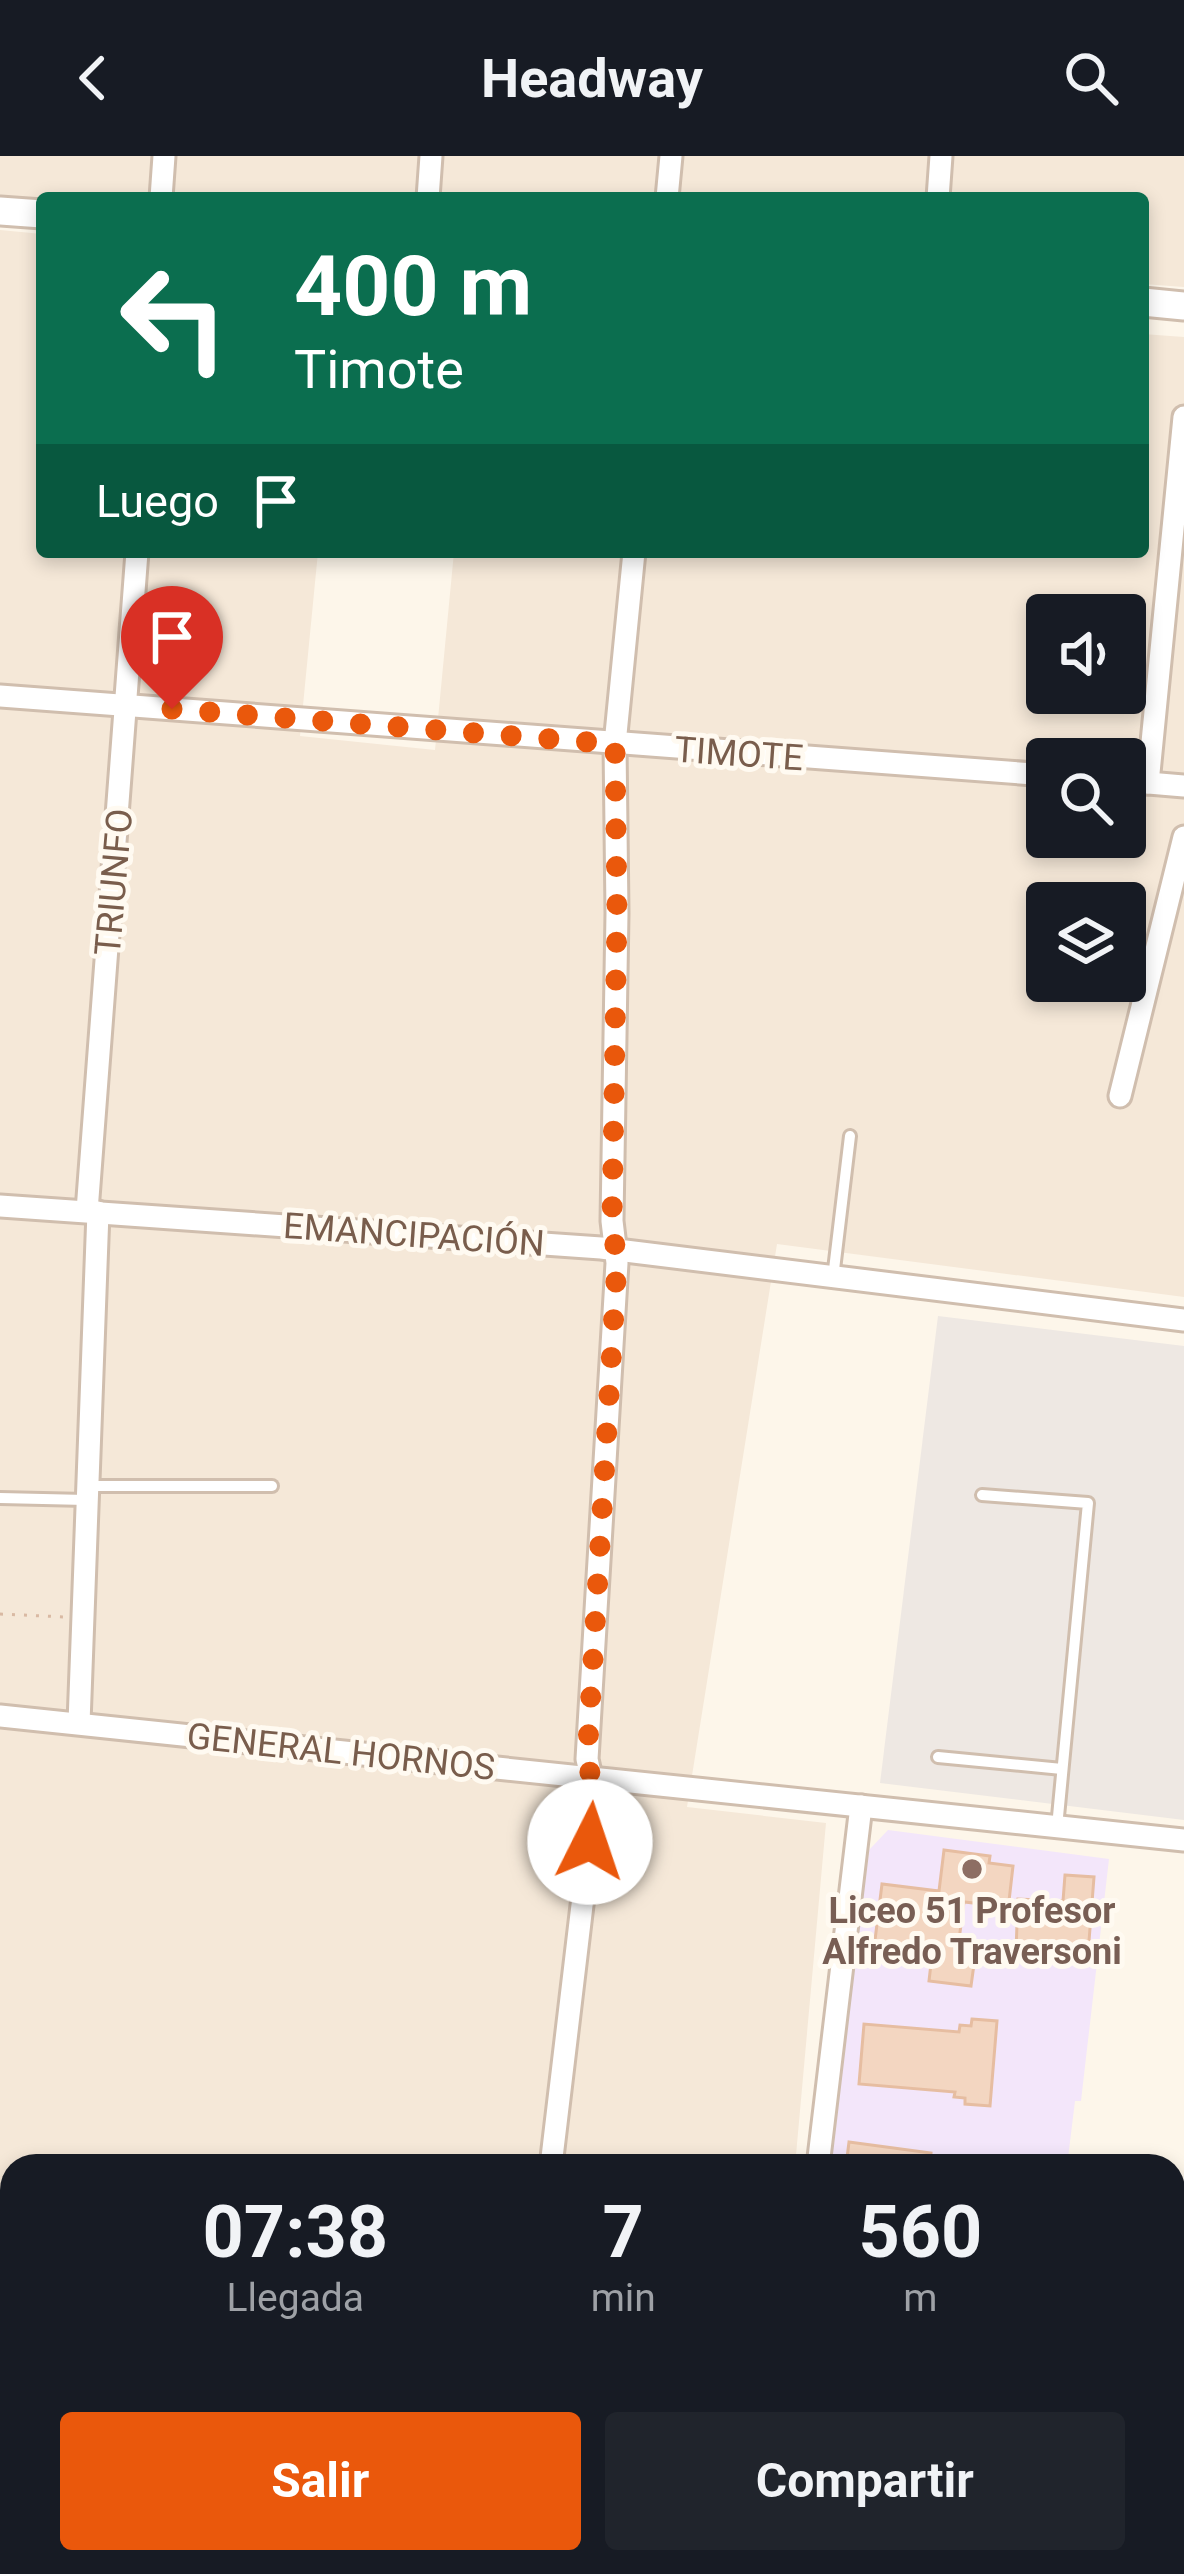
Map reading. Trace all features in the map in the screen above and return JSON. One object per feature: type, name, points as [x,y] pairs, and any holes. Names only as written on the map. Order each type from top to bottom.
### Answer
[{"type":"street","points":[[161,192],[164,156]]},
{"type":"street","points":[[428,192],[431,156]]},
{"type":"street","points":[[667,192],[670,156]]},
{"type":"street","points":[[938,192],[941,156]]},
{"type":"street","points":[[0,211],[36,214]]},
{"type":"street","points":[[1149,303],[1184,306]]},
{"type":"street","points":[[1142,738],[1184,417]]},
{"type":"street","name":"TRIUNFO","points":[[80,1723],[90,1493],[93,1212],[137,558]]},
{"type":"street","points":[[552,2154],[595,1796],[587,1759],[615,1251],[615,744],[633,558]]},
{"type":"street","name":"TIMOTE","points":[[0,697],[1026,774]]},
{"type":"street","points":[[1146,783],[1184,786]]},
{"type":"street","points":[[1120,1096],[1184,837]]},
{"type":"street","name":"EMANCIPACIÓN","points":[[0,1206],[615,1251],[1184,1321]]},
{"type":"street","name":"GENERAL HORNOS","points":[[0,1716],[1184,1840]]},
{"type":"street","points":[[819,2154],[861,1806]]},
{"type":"lane","points":[[833,1277],[850,1136]]},
{"type":"lane","points":[[0,1498],[272,1486]]},
{"type":"lane","points":[[982,1495],[1088,1503],[1057,1827]]},
{"type":"lane","points":[[938,1756],[1062,1769]]},
{"type":"path","points":[[0,1614],[85,1618]]},
{"type":"shaded area","points":[[0,156],[1184,156],[1184,287],[1149,284],[1149,192],[36,192],[36,199],[0,196]]},
{"type":"shaded area","points":[[0,230],[36,233],[36,558],[317,558],[300,736],[435,750],[453,558],[1149,558],[1149,334],[1184,337],[1184,1297],[777,1244],[687,1807],[826,1823],[796,2154],[0,2154]]},
{"type":"shaded area","points":[[938,1316],[1184,1346],[1184,1820],[880,1783]]},
{"type":"shaded area","points":[[888,1830],[1109,1859],[1081,2101],[1075,2101],[1068,2154],[831,2154],[869,1850]]},
{"type":"building","points":[[944,1850],[990,1856],[989,1863],[1013,1866],[1009,1901],[964,1902],[957,1955],[975,1957],[971,1986],[929,1981],[932,1955],[874,1948],[882,1884],[939,1891]]},
{"type":"building","points":[[1065,1875],[1094,1877],[1088,1954],[1016,1950],[1018,1899],[1063,1901]]},
{"type":"building","points":[[972,2019],[997,2021],[990,2106],[965,2104],[965,2098],[954,2097],[955,2092],[859,2084],[864,2024],[959,2032],[960,2025],[971,2026]]},
{"type":"building","points":[[849,2142],[931,2153],[931,2154],[848,2154]]},
{"type":"place","name":"Liceo 51 Profesor Alfredo Traversoni","points":[[972,1869]]},
{"type":"route","points":[[172,709],[615,744],[612,1220],[617,1263],[587,1759],[595,1796],[590,1842]]}]
